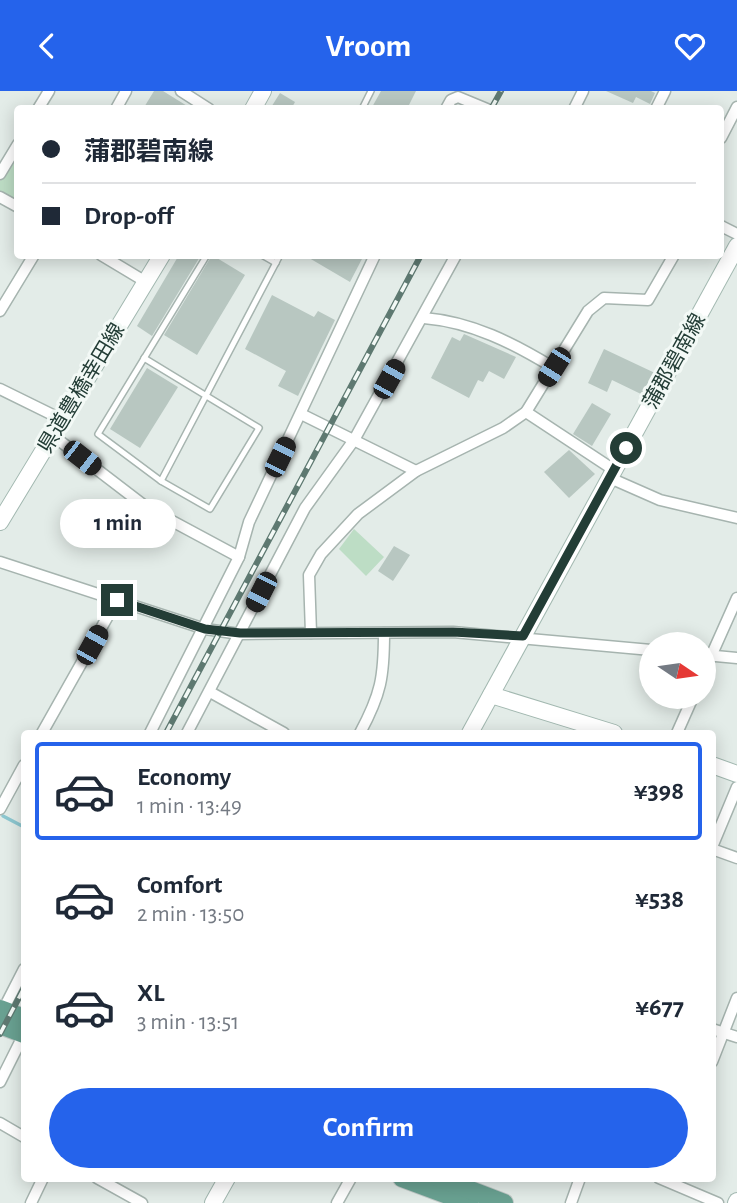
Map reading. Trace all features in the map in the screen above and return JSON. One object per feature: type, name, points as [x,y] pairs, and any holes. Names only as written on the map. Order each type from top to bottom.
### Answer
[{"type":"main road","name":"蒲郡碧南線","points":[[472,730],[737,246]]},
{"type":"main road","name":"県道豊橋幸田線","points":[[0,521],[160,259]]},
{"type":"main road","points":[[491,695],[604,730]]},
{"type":"main road","points":[[716,766],[737,774]]},
{"type":"main road","points":[[1,1015],[21,1018]]},
{"type":"main road","points":[[1,1015],[21,1032]]},
{"type":"main road","points":[[213,1203],[225,1182]]},
{"type":"main road","points":[[413,1182],[469,1203]]},
{"type":"main road","points":[[449,1182],[504,1203]]},
{"type":"street","points":[[181,91],[203,105]]},
{"type":"street","points":[[448,105],[451,100],[458,97],[477,105]]},
{"type":"street","points":[[724,132],[737,107]]},
{"type":"street","points":[[0,174],[14,151]]},
{"type":"street","points":[[0,311],[32,259]]},
{"type":"street","points":[[108,259],[146,282]]},
{"type":"street","points":[[152,730],[205,629],[239,557],[248,523],[373,259]]},
{"type":"street","points":[[189,730],[305,507],[354,440],[424,318],[454,259]]},
{"type":"street","points":[[311,633],[309,575],[321,554],[358,515],[416,471],[503,428],[526,412],[588,311],[604,298],[648,300],[672,259]]},
{"type":"street","points":[[424,318],[446,320],[508,340],[554,367]]},
{"type":"street","points":[[0,389],[61,419]]},
{"type":"street","points":[[526,412],[612,474],[660,500],[737,518]]},
{"type":"street","points":[[301,414],[416,471]]},
{"type":"street","points":[[52,435],[145,507],[239,557]]},
{"type":"street","points":[[0,562],[205,629],[240,633],[453,632],[523,636],[639,649]]},
{"type":"street","points":[[716,638],[737,598]]},
{"type":"street","points":[[44,730],[117,600]]},
{"type":"street","points":[[362,730],[375,704],[384,676],[384,633]]},
{"type":"street","points":[[716,656],[737,657]]},
{"type":"street","points":[[210,692],[279,730]]},
{"type":"street","points":[[678,730],[688,709]]},
{"type":"street","points":[[0,809],[21,770]]},
{"type":"street","points":[[716,838],[737,787]]},
{"type":"street","points":[[716,850],[737,858]]},
{"type":"street","points":[[1,1015],[21,975]]},
{"type":"street","points":[[737,998],[718,1030],[737,1037]]},
{"type":"street","points":[[0,1081],[21,1040]]},
{"type":"street","points":[[0,1123],[21,1135]]},
{"type":"street","points":[[30,1203],[41,1182]]},
{"type":"street","points":[[103,1182],[126,1199],[142,1203]]},
{"type":"street","points":[[337,1203],[349,1182]]},
{"type":"street","points":[[571,1203],[579,1182]]},
{"type":"street","points":[[672,1182],[718,1203]]},
{"type":"lane","points":[[144,358],[259,428],[210,509],[161,481],[99,434],[144,358],[206,259]]},
{"type":"lane","points":[[269,259],[276,263]]},
{"type":"lane","points":[[161,481],[278,259]]},
{"type":"green space","points":[[14,157],[14,201],[0,194],[0,181]]},
{"type":"green space","points":[[354,529],[384,557],[366,576],[339,549]]},
{"type":"building","points":[[154,91],[163,91],[186,105],[145,105]]},
{"type":"building","points":[[381,91],[416,91],[409,105],[373,105]]},
{"type":"building","points":[[606,91],[655,93],[650,104],[636,97],[633,103]]},
{"type":"building","points":[[280,93],[295,102],[293,105],[272,105]]},
{"type":"building","points":[[177,259],[199,259],[152,336],[137,326]]},
{"type":"building","points":[[210,259],[219,259],[245,275],[197,355],[164,335]]},
{"type":"building","points":[[311,259],[362,259],[350,282]]},
{"type":"building","points":[[272,295],[314,317],[318,311],[335,320],[298,396],[278,386],[286,371],[245,349]]},
{"type":"building","points":[[464,334],[516,357],[504,379],[489,371],[483,382],[478,380],[469,398],[431,378],[452,337],[460,341]]},
{"type":"building","points":[[604,349],[655,373],[643,395],[612,380],[607,392],[588,383]]},
{"type":"building","points":[[147,368],[178,387],[140,448],[110,429]]},
{"type":"building","points":[[592,403],[611,414],[592,446],[573,434]]},
{"type":"building","points":[[569,450],[595,474],[569,498],[544,472]]},
{"type":"building","points":[[394,546],[410,555],[393,581],[378,571]]},
{"type":"waterway","points":[[3,816],[21,825]]},
{"type":"railway","points":[[493,105],[501,91]]},
{"type":"railway","points":[[168,730],[419,259]]},
{"type":"railway","points":[[0,1034],[21,994]]},
{"type":"route","points":[[117,600],[205,629],[240,633],[453,632],[523,636],[626,448]]}]
